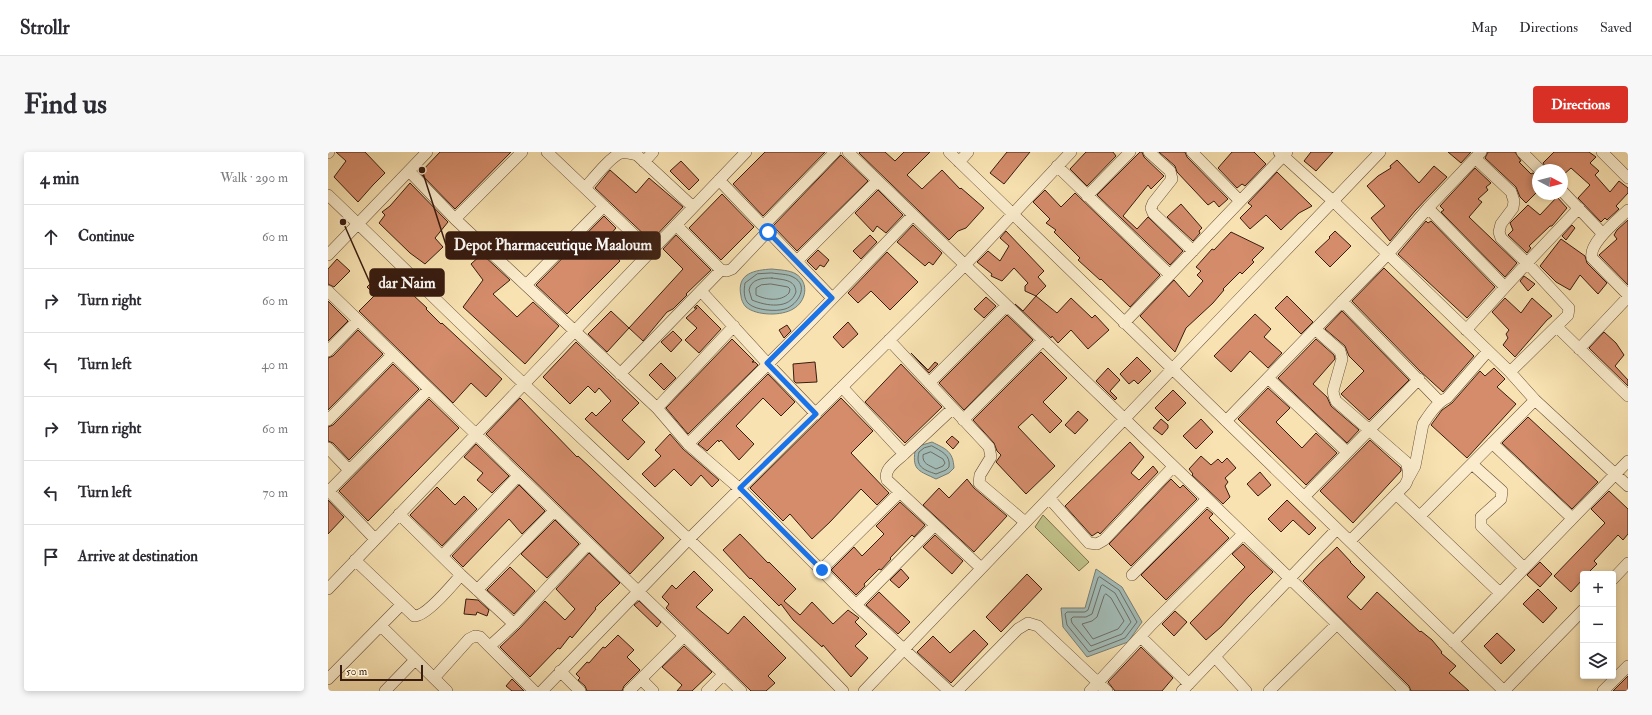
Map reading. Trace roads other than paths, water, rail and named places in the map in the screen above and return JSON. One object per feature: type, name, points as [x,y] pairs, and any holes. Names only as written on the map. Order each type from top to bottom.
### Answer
[{"type":"street","points":[[328,255],[427,152]]},
{"type":"street","points":[[455,219],[522,152]]},
{"type":"street","points":[[547,152],[651,251]]},
{"type":"street","points":[[644,162],[653,152]]},
{"type":"street","points":[[330,584],[476,435],[746,152]]},
{"type":"street","points":[[676,225],[721,270],[727,271],[732,269],[835,152]]},
{"type":"street","points":[[848,152],[1042,341],[1337,624],[1404,691]]},
{"type":"street","points":[[949,152],[1504,691],[1580,613]]},
{"type":"street","points":[[959,162],[968,152]]},
{"type":"street","points":[[542,691],[638,590],[965,265],[1071,152]]},
{"type":"street","points":[[1087,196],[1130,152]]},
{"type":"street","points":[[1149,152],[1170,171],[1172,179],[1153,203],[1151,208],[1153,213],[1193,251]]},
{"type":"street","points":[[1192,152],[1240,201]]},
{"type":"street","points":[[864,691],[1380,152]]},
{"type":"street","points":[[1522,152],[1534,164]]},
{"type":"street","points":[[1602,152],[1628,178]]},
{"type":"street","points":[[585,188],[615,156],[622,153],[637,155],[693,207]]},
{"type":"street","points":[[1124,323],[1240,201],[1283,153],[1510,372],[1535,400],[1628,486]]},
{"type":"street","points":[[1226,421],[1388,254],[1428,208],[1478,155],[1511,192],[1514,201],[1513,208],[1501,224],[1499,232],[1501,238],[1569,308],[1568,315],[1557,327],[1510,372]]},
{"type":"street","points":[[1057,166],[1170,275]]},
{"type":"street","points":[[409,171],[455,219],[657,408],[688,444],[740,488],[856,605],[949,691]]},
{"type":"street","points":[[719,180],[832,298]]},
{"type":"street","points":[[797,261],[877,180]]},
{"type":"street","points":[[328,195],[524,384],[778,624],[843,691]]},
{"type":"street","points":[[1568,197],[1603,234]]},
{"type":"street","points":[[526,285],[604,206]]},
{"type":"street","points":[[1428,208],[1504,286]]},
{"type":"street","points":[[1466,330],[1504,286],[1579,208]]},
{"type":"street","points":[[1579,349],[1628,296],[1592,258],[1592,250],[1603,234],[1628,210]]},
{"type":"street","points":[[688,444],[913,215]]},
{"type":"street","points":[[620,374],[721,270]]},
{"type":"street","points":[[328,291],[554,512],[638,590],[741,691]]},
{"type":"street","points":[[701,291],[816,414]]},
{"type":"street","points":[[1342,301],[1437,399],[1442,401]]},
{"type":"street","points":[[929,384],[1006,306]]},
{"type":"street","points":[[328,351],[358,320]]},
{"type":"street","points":[[657,408],[734,326]]},
{"type":"street","points":[[1557,327],[1628,396]]},
{"type":"street","points":[[1316,329],[1342,354],[1333,391],[1336,401],[1406,462],[1409,478]]},
{"type":"street","points":[[889,340],[989,447],[991,457],[980,475],[979,483],[1025,522]]},
{"type":"street","points":[[963,420],[1042,341]]},
{"type":"street","points":[[1350,541],[1406,485],[1414,466],[1423,424],[1488,351]]},
{"type":"street","points":[[328,420],[393,354]]},
{"type":"street","points":[[1268,378],[1347,452]]},
{"type":"street","points":[[1304,497],[1418,379]]},
{"type":"street","points":[[842,387],[904,454]]},
{"type":"street","points":[[375,539],[328,490],[429,389]]},
{"type":"street","points":[[1420,516],[1535,400]]},
{"type":"street","points":[[952,408],[887,471],[886,475],[887,480],[981,568]]},
{"type":"street","points":[[1492,443],[1572,518]]},
{"type":"street","points":[[328,448],[349,470]]},
{"type":"street","points":[[1453,642],[1628,460]]},
{"type":"street","points":[[1472,464],[1502,491],[1501,499],[1481,517],[1481,526],[1524,568]]},
{"type":"street","points":[[1049,498],[1089,543],[1097,544],[1104,540],[1173,467]]},
{"type":"street","points":[[442,556],[518,476]]},
{"type":"street","points":[[822,570],[900,492]]},
{"type":"street","points":[[1396,494],[1500,593]]},
{"type":"street","points":[[1132,575],[1207,500]]},
{"type":"street","points":[[477,590],[554,512]]},
{"type":"street","points":[[399,514],[461,575],[514,624]]},
{"type":"street","points":[[856,605],[935,524]]},
{"type":"street","points":[[1141,637],[1186,688],[1337,529]]},
{"type":"street","points":[[1094,687],[1141,637],[1243,534]]},
{"type":"street","points":[[490,646],[514,624],[588,544]]},
{"type":"street","points":[[355,560],[411,615],[418,617],[426,612],[461,575]]},
{"type":"street","points":[[1616,576],[1628,563]]},
{"type":"street","points":[[328,679],[401,605]]},
{"type":"street","points":[[957,691],[1018,629],[1028,623],[1038,626],[1094,687],[1107,691]]},
{"type":"street","points":[[1268,691],[1337,624]]},
{"type":"street","points":[[381,626],[447,691]]},
{"type":"street","points":[[434,678],[469,639],[475,636],[480,637],[490,646],[534,691]]},
{"type":"street","points":[[629,691],[684,636]]},
{"type":"street","points":[[1215,657],[1246,691]]},
{"type":"street","points":[[385,691],[415,660]]},
{"type":"street","points":[[1603,691],[1628,666]]},
{"type":"street","points":[[560,671],[580,691]]},
{"type":"street","points":[[707,691],[724,674]]},
{"type":"street","points":[[641,679],[653,691]]},
{"type":"water","points":[[772,269],[791,272],[800,278],[805,287],[805,292],[801,302],[793,309],[783,313],[770,314],[751,310],[746,307],[742,300],[740,288],[741,282],[748,274],[759,270]]},
{"type":"water","points":[[932,442],[948,451],[952,458],[954,468],[949,473],[936,479],[918,470],[914,458],[915,451],[922,445]]},
{"type":"water","points":[[1096,569],[1122,587],[1142,622],[1128,642],[1087,657],[1063,627],[1061,608],[1085,608]]},
{"type":"place","name":"Depot Pharmaceutique Maaloum","points":[[422,170]]},
{"type":"place","name":"dar Naim","points":[[343,222]]}]
